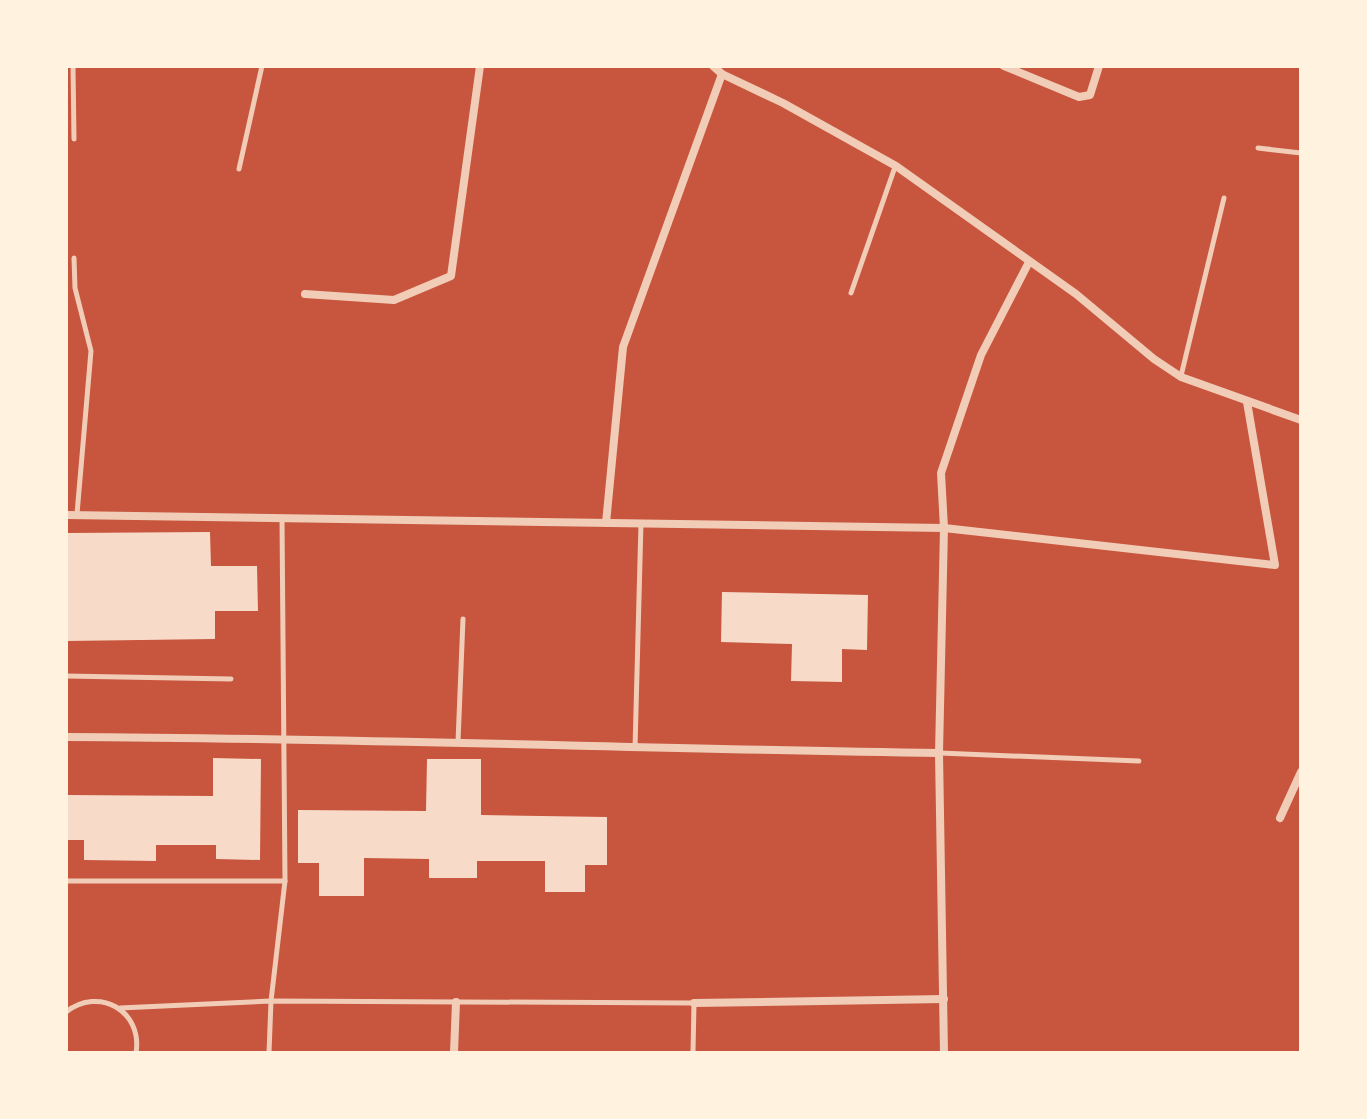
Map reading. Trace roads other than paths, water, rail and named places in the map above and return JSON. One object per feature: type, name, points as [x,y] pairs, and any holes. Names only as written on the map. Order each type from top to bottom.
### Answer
[{"type":"street","points":[[305,294],[394,300],[451,276],[480,66]]},
{"type":"street","points":[[713,66],[722,74],[783,103],[896,166],[1076,294],[1154,359],[1181,377],[1301,420]]},
{"type":"street","points":[[1004,66],[1079,97],[1090,95],[1099,66]]},
{"type":"street","points":[[606,523],[623,347],[722,74]]},
{"type":"street","points":[[944,1053],[939,753],[944,528],[941,473],[981,355],[1029,262]]},
{"type":"street","points":[[66,515],[944,528],[1275,565],[1247,402]]},
{"type":"street","points":[[66,737],[286,738],[635,749],[939,753]]},
{"type":"street","points":[[1280,818],[1301,772]]},
{"type":"street","points":[[694,1003],[944,999]]},
{"type":"street","points":[[454,1053],[456,1002]]},
{"type":"lane","points":[[73,66],[74,139]]},
{"type":"lane","points":[[239,169],[262,66]]},
{"type":"lane","points":[[1258,148],[1301,153]]},
{"type":"lane","points":[[851,293],[896,166]]},
{"type":"lane","points":[[1181,377],[1224,198]]},
{"type":"lane","points":[[74,258],[75,288],[91,351],[77,514]]},
{"type":"lane","points":[[269,1053],[271,1001],[285,881],[282,518]]},
{"type":"lane","points":[[635,749],[641,523]]},
{"type":"lane","points":[[458,743],[463,619]]},
{"type":"lane","points":[[66,676],[231,679]]},
{"type":"lane","points":[[939,753],[1139,761]]},
{"type":"lane","points":[[66,881],[285,881]]},
{"type":"lane","points":[[66,1005],[98,1000],[120,1008],[271,1001],[694,1003],[693,1053]]},
{"type":"lane","points":[[66,1012],[74,1005]]},
{"type":"lane","points":[[120,1008],[135,1028],[138,1039],[136,1053]]}]
